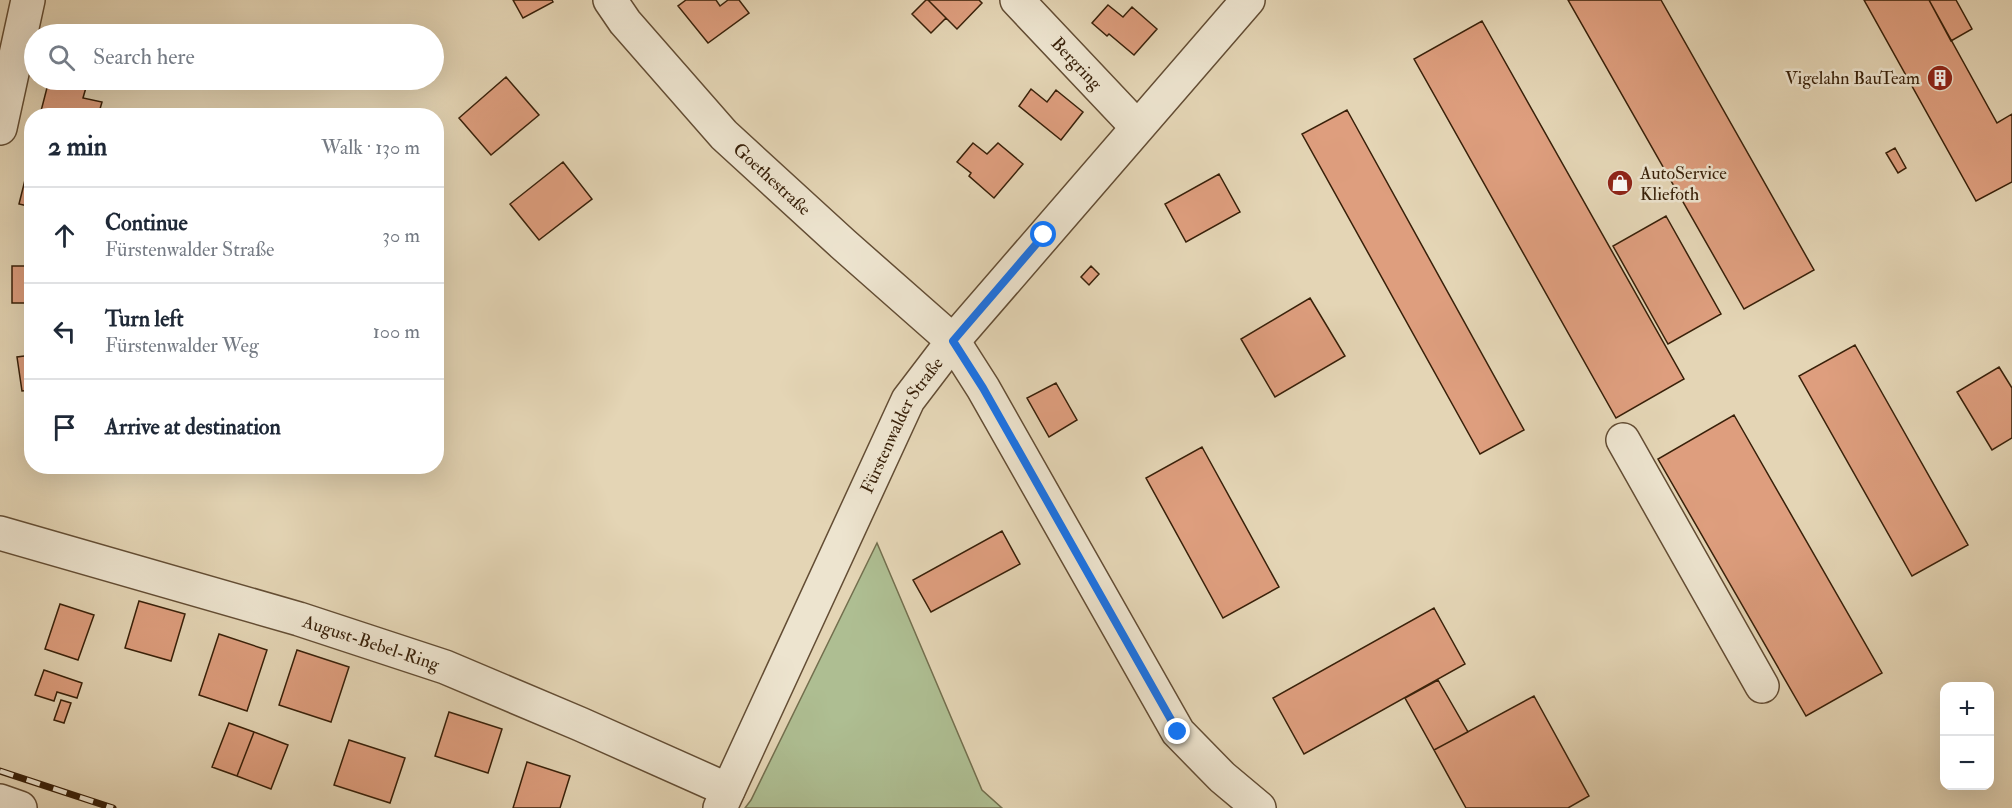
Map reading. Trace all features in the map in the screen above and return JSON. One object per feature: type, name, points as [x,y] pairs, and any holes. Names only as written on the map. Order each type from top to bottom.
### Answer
[{"type":"street","points":[[0,128],[28,0]]},
{"type":"street","name":"Goethestraße","points":[[610,0],[625,22],[724,135],[953,341],[983,388],[1178,732],[1222,777],[1259,808]]},
{"type":"street","name":"Bergring","points":[[1017,0],[1137,127]]},
{"type":"street","name":"Fürstenwalder Straße","points":[[724,799],[908,400],[953,341],[1248,0]]},
{"type":"street","points":[[1623,440],[1762,686]]},
{"type":"street","name":"August-Bebel-Ring","points":[[0,533],[299,619],[445,667],[580,724],[724,799]]},
{"type":"street","points":[[0,801],[20,808]]},
{"type":"green space","points":[[877,543],[982,790],[1002,808],[745,808],[751,800]]},
{"type":"building","points":[[513,0],[552,0],[553,2],[523,18]]},
{"type":"building","points":[[686,0],[716,0],[720,6],[728,0],[739,0],[749,13],[708,43],[678,6]]},
{"type":"building","points":[[926,0],[946,18],[931,33],[912,14]]},
{"type":"building","points":[[928,0],[979,0],[982,3],[957,29]]},
{"type":"building","points":[[1568,0],[1661,0],[1814,270],[1744,309]]},
{"type":"building","name":"Vigelahn BauTeam","points":[[1864,0],[1929,0],[1997,123],[2012,114],[2012,182],[1976,201]]},
{"type":"building","points":[[1929,0],[1956,0],[1972,29],[1951,41]]},
{"type":"building","points":[[1108,5],[1123,17],[1132,7],[1157,29],[1134,55],[1092,23]]},
{"type":"building","points":[[1482,21],[1684,379],[1616,418],[1414,59]]},
{"type":"building","points":[[506,77],[539,115],[491,155],[459,118]]},
{"type":"building","points":[[1031,89],[1047,102],[1056,90],[1083,112],[1061,140],[1019,106]]},
{"type":"building","points":[[46,90],[85,90],[83,98],[102,102],[100,108],[42,108]]},
{"type":"building","points":[[1347,110],[1524,430],[1480,454],[1302,134]]},
{"type":"building","points":[[973,143],[987,154],[998,143],[1023,164],[994,198],[969,176],[971,173],[957,162]]},
{"type":"building","points":[[1895,148],[1906,168],[1898,173],[1886,153]]},
{"type":"building","points":[[563,162],[592,199],[539,240],[510,204]]},
{"type":"building","points":[[1219,174],[1240,212],[1186,242],[1165,204]]},
{"type":"building","points":[[24,184],[24,205],[19,204]]},
{"type":"building","points":[[1666,216],[1721,314],[1668,344],[1613,246]]},
{"type":"building","points":[[12,266],[24,266],[24,303],[12,303]]},
{"type":"building","points":[[1091,266],[1099,274],[1089,285],[1081,277]]},
{"type":"building","points":[[1310,298],[1345,356],[1275,397],[1241,339]]},
{"type":"building","points":[[1855,345],[1968,545],[1912,576],[1799,376]]},
{"type":"building","points":[[24,356],[24,391],[22,391],[17,357]]},
{"type":"building","points":[[1999,367],[2012,388],[2012,438],[1992,450],[1957,392]]},
{"type":"building","points":[[1056,383],[1077,420],[1049,437],[1027,398]]},
{"type":"building","points":[[1734,415],[1882,673],[1806,716],[1658,459]]},
{"type":"building","points":[[1202,447],[1279,587],[1223,618],[1146,478]]},
{"type":"building","points":[[1002,531],[1020,564],[931,612],[913,580]]},
{"type":"building","points":[[139,601],[185,614],[171,661],[125,648]]},
{"type":"building","points":[[60,604],[94,615],[78,660],[45,649]]},
{"type":"building","points":[[1434,608],[1465,664],[1304,754],[1273,698]]},
{"type":"building","points":[[219,634],[267,650],[247,711],[199,695]]},
{"type":"building","points":[[297,650],[349,667],[331,722],[279,705]]},
{"type":"building","points":[[44,670],[82,683],[77,698],[57,692],[54,701],[35,695]]},
{"type":"building","points":[[1438,680],[1468,732],[1434,750],[1405,698]]},
{"type":"building","points":[[1534,696],[1589,796],[1568,808],[1466,808],[1434,750]]},
{"type":"building","points":[[61,700],[71,703],[64,723],[54,720]]},
{"type":"building","points":[[449,712],[502,729],[488,773],[435,756]]},
{"type":"building","points":[[229,723],[254,732],[237,776],[212,767]]},
{"type":"building","points":[[254,732],[288,745],[271,789],[237,776]]},
{"type":"building","points":[[349,740],[405,758],[390,803],[334,785]]},
{"type":"building","points":[[527,762],[570,776],[560,808],[513,808]]},
{"type":"railway","points":[[0,771],[113,808]]},
{"type":"place","name":"Vigelahn BauTeam","points":[[1940,78]]},
{"type":"place","name":"AutoService Kliefoth","points":[[1620,183]]},
{"type":"route","points":[[1044,235],[953,341],[983,388],[1157,699],[1178,732]]}]
